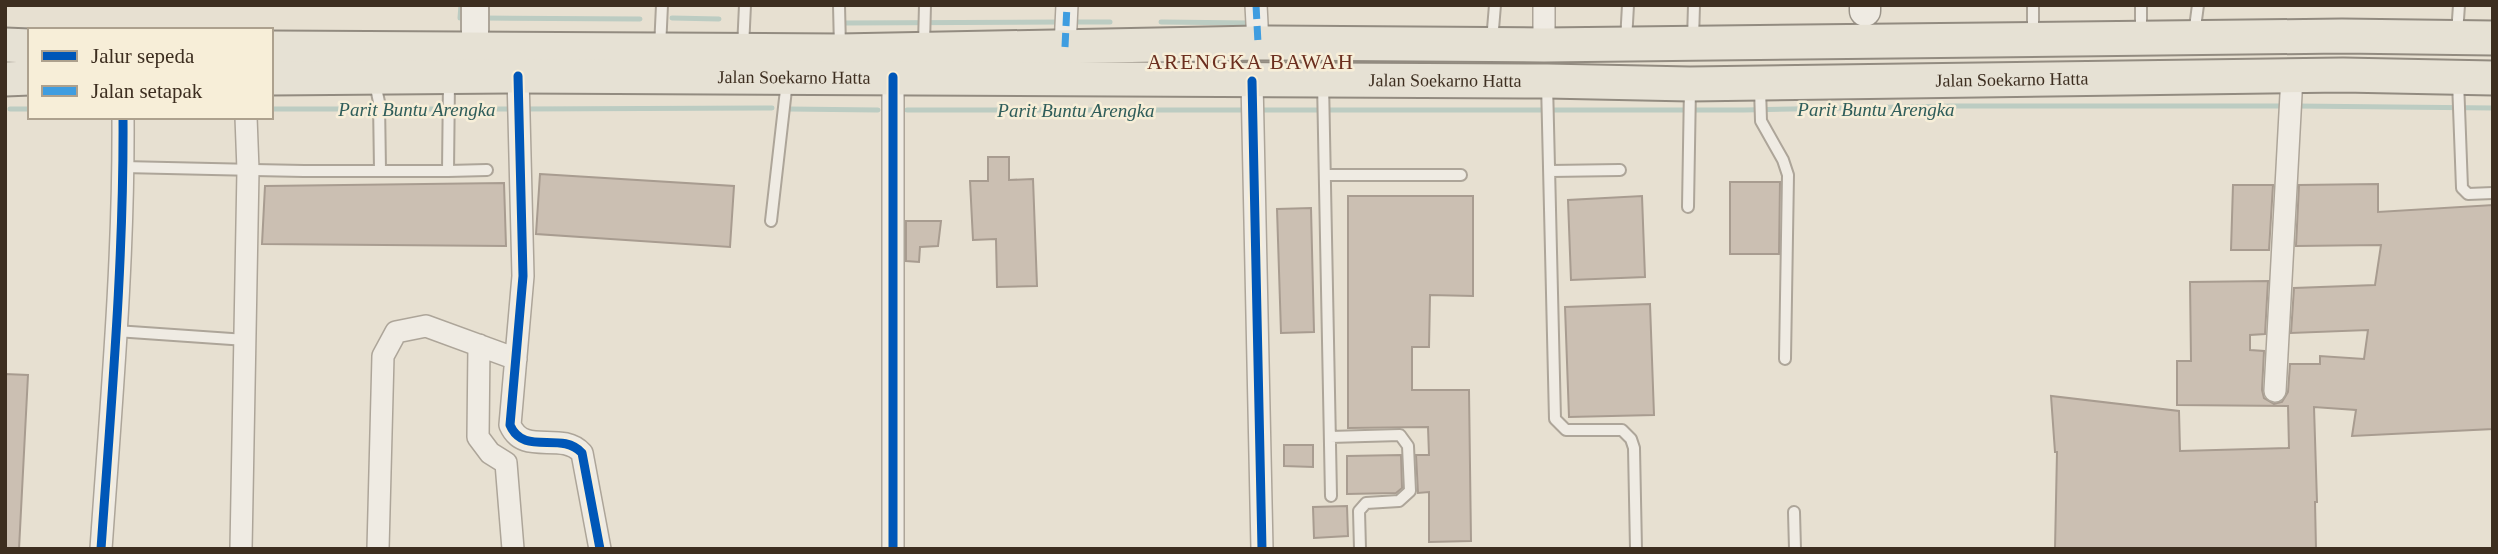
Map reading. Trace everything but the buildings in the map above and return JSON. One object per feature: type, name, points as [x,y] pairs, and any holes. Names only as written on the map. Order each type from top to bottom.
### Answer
[{"type":"main road","name":"Jalan Soekarno Hatta","points":[[273,48],[475,23],[660,49],[840,51],[924,45],[1066,41],[1257,28],[1492,45],[1544,38],[1693,34],[1865,23],[2033,40],[2342,36],[2458,23],[2493,38]]},
{"type":"main road","points":[[2342,36],[2343,75]]},
{"type":"main road","points":[[5,45],[28,46]]},
{"type":"main road","name":"Jalan Soekarno Hatta","points":[[273,78],[377,97],[449,89],[519,99],[787,77],[1252,81],[1323,92],[2291,97],[2343,75],[2458,90],[2493,78]]},
{"type":"main road","points":[[5,79],[28,78]]},
{"type":"street","points":[[1544,5],[1544,38]]},
{"type":"street","points":[[1066,41],[1068,8]]},
{"type":"street","points":[[893,77],[893,549]]},
{"type":"street","points":[[1252,81],[1262,549]]},
{"type":"street","points":[[2275,391],[2291,97]]},
{"type":"street","points":[[519,99],[523,276],[510,425],[513,432],[527,443],[568,443],[576,446],[582,453],[600,549]]},
{"type":"street","points":[[101,549],[116,331],[123,119]]},
{"type":"street","points":[[242,549],[246,119]]},
{"type":"street","points":[[378,549],[383,356],[396,332],[426,326],[516,359]]},
{"type":"street","points":[[479,345],[478,437],[490,453],[506,463],[513,549]]},
{"type":"lane","points":[[660,49],[662,5]]},
{"type":"lane","points":[[743,50],[744,5]]},
{"type":"lane","points":[[839,5],[840,51]]},
{"type":"lane","points":[[1492,45],[1495,5]]},
{"type":"lane","points":[[1626,34],[1628,5]]},
{"type":"lane","points":[[1693,34],[1694,5]]},
{"type":"lane","points":[[2032,5],[2033,40]]},
{"type":"lane","points":[[2141,5],[2141,26]]},
{"type":"lane","points":[[2194,38],[2198,5]]},
{"type":"lane","points":[[924,10],[924,45]]},
{"type":"lane","points":[[771,221],[787,77]]},
{"type":"lane","points":[[449,89],[449,171]]},
{"type":"lane","points":[[2458,90],[2462,188],[2468,194],[2493,193]]},
{"type":"lane","points":[[1323,92],[1331,496]]},
{"type":"lane","points":[[1548,93],[1555,419],[1566,430],[1622,430],[1631,439],[1634,448],[1636,549]]},
{"type":"lane","points":[[1688,207],[1691,93]]},
{"type":"lane","points":[[1760,94],[1760,121],[1783,160],[1788,175],[1786,359]]},
{"type":"lane","points":[[377,97],[380,170]]},
{"type":"lane","points":[[123,167],[487,170]]},
{"type":"lane","points":[[1550,171],[1620,170]]},
{"type":"lane","points":[[1326,175],[1461,175]]},
{"type":"lane","points":[[116,331],[246,340]]},
{"type":"lane","points":[[1330,437],[1400,435],[1408,446],[1410,491],[1399,501],[1366,503],[1359,511],[1360,549]]},
{"type":"lane","points":[[1794,512],[1795,549]]},
{"type":"waterway","name":"Parit Buntu Arengka","points":[[461,5],[460,18],[469,18]]},
{"type":"waterway","name":"Parit Buntu Arengka","points":[[482,18],[640,19]]},
{"type":"waterway","name":"Parit Buntu Arengka","points":[[672,18],[719,19]]},
{"type":"waterway","name":"Parit Buntu Arengka","points":[[844,23],[1061,22]]},
{"type":"waterway","name":"Parit Buntu Arengka","points":[[1071,22],[1110,22]]},
{"type":"waterway","name":"Parit Buntu Arengka","points":[[1161,22],[1251,23]]},
{"type":"waterway","name":"Parit Buntu Arengka","points":[[1259,110],[2287,106]]},
{"type":"waterway","name":"Parit Buntu Arengka","points":[[2296,106],[2493,108]]},
{"type":"waterway","name":"Parit Buntu Arengka","points":[[523,109],[772,108]]},
{"type":"waterway","name":"Parit Buntu Arengka","points":[[10,109],[28,109]]},
{"type":"waterway","name":"Parit Buntu Arengka","points":[[273,109],[513,109]]},
{"type":"waterway","name":"Parit Buntu Arengka","points":[[788,109],[878,110]]},
{"type":"waterway","name":"Parit Buntu Arengka","points":[[907,110],[1246,110]]},
{"type":"marked path","points":[[1065,47],[1067,5]]},
{"type":"marked path","points":[[1256,5],[1258,43]]},
{"type":"cycle path","points":[[518,76],[523,276],[510,425],[524,440],[564,443],[582,453],[600,549]]},
{"type":"cycle path","points":[[893,77],[893,549]]},
{"type":"cycle path","points":[[1252,81],[1262,549]]},
{"type":"cycle path","points":[[101,549],[119,279],[123,119]]},
{"type":"district","name":"ARENGKA BAWAH","points":[[1251,62]]}]
